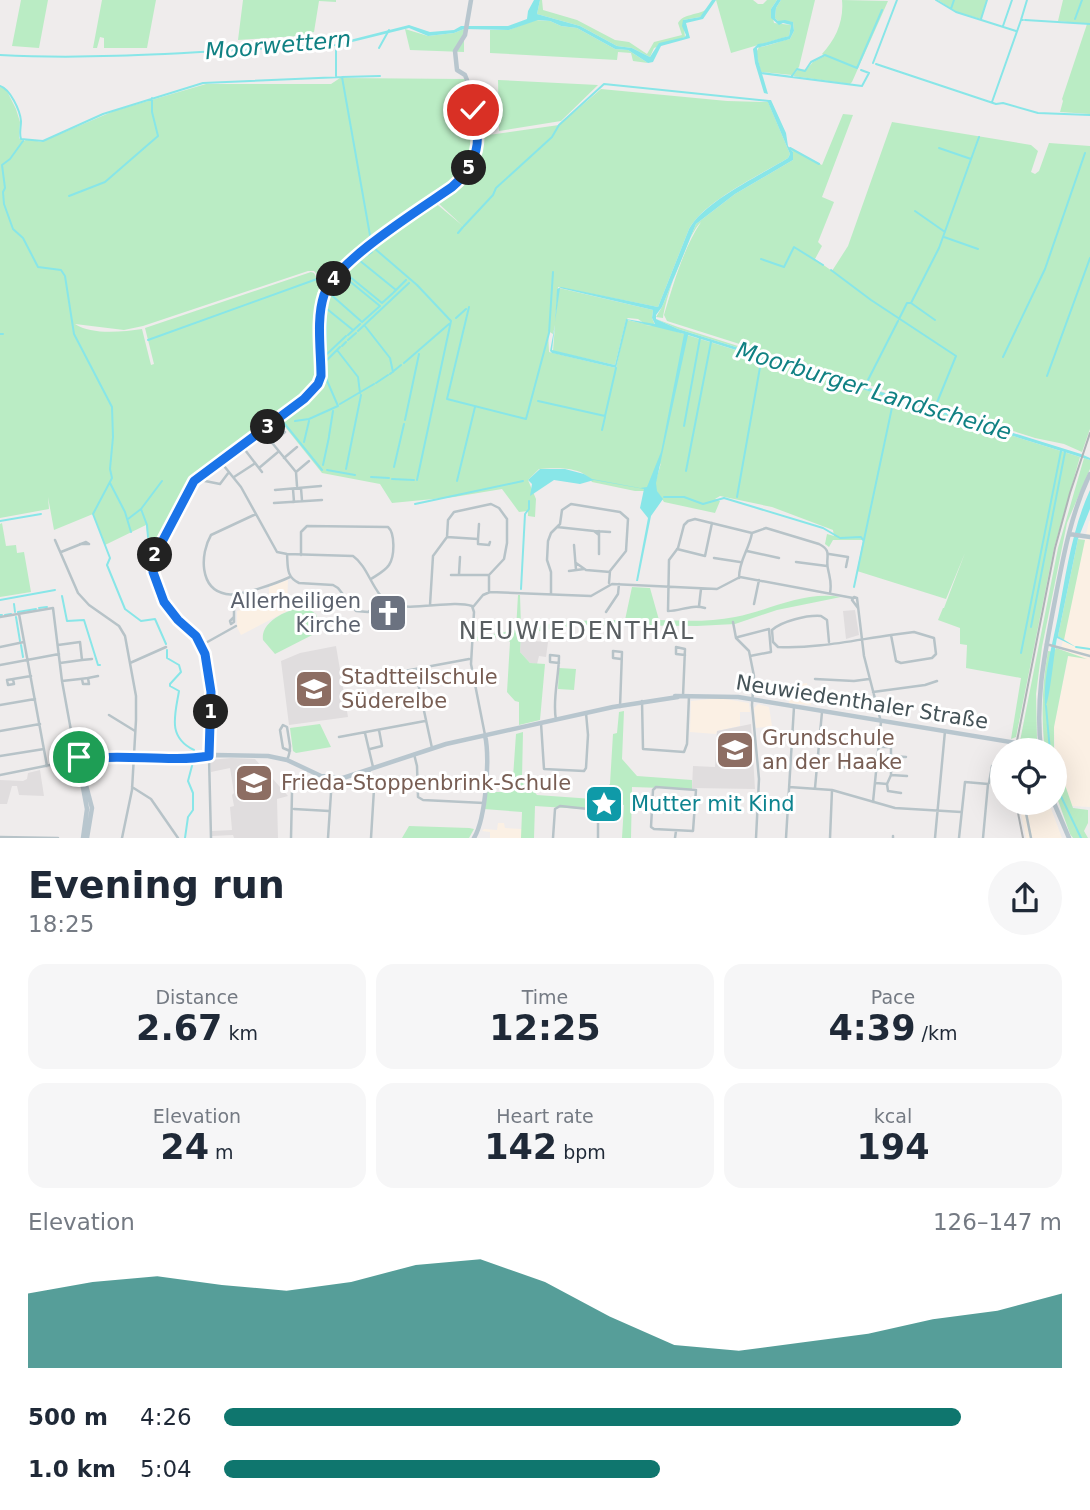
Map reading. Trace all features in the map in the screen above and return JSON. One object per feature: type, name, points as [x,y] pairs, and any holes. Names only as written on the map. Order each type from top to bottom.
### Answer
[{"type":"main road","points":[[209,756],[211,692],[202,645],[167,607],[152,568],[155,555],[190,486],[199,476],[304,399],[318,384],[321,376],[322,301],[329,284],[358,255],[452,187],[468,169],[474,158],[479,134],[466,78],[457,71],[455,51],[463,41],[471,0]]},
{"type":"main road","points":[[1041,738],[1039,690],[1072,534],[1090,474]]},
{"type":"main road","points":[[1072,534],[1090,537]]},
{"type":"main road","name":"Neuwiedenthaler Straße","points":[[332,778],[346,777],[432,748],[485,735],[683,696],[752,699],[990,739]]},
{"type":"main road","points":[[474,838],[482,821],[484,803],[487,751],[485,735]]},
{"type":"main road","points":[[85,838],[87,813],[79,761],[133,756],[182,759],[268,756],[332,778]]},
{"type":"main road","points":[[1059,815],[1069,838]]},
{"type":"street","points":[[262,431],[296,472],[294,502]]},
{"type":"street","points":[[272,443],[285,432]]},
{"type":"street","points":[[242,446],[262,472]]},
{"type":"street","points":[[284,458],[297,447]]},
{"type":"street","points":[[259,468],[279,452]]},
{"type":"street","points":[[220,461],[234,477],[277,552],[353,556],[360,562],[384,600],[396,605],[468,604],[473,607]]},
{"type":"street","points":[[296,472],[309,461]]},
{"type":"street","points":[[234,477],[256,463]]},
{"type":"street","points":[[199,476],[205,481],[220,484],[229,472]]},
{"type":"street","points":[[275,490],[321,486]]},
{"type":"street","points":[[297,488],[302,501]]},
{"type":"street","points":[[274,503],[322,500]]},
{"type":"street","points":[[430,605],[433,556],[447,537],[449,520],[454,512],[491,504],[499,508],[507,519],[506,552],[489,575],[489,592]]},
{"type":"street","points":[[551,594],[548,543],[562,510],[571,504],[625,515],[629,525],[626,551],[610,572],[610,584]]},
{"type":"street","points":[[256,514],[215,532],[207,541],[203,564],[209,582],[220,592],[234,595],[290,577]]},
{"type":"street","points":[[705,608],[699,606],[668,611],[669,560],[677,550],[683,527],[693,519],[752,533],[766,528],[821,544],[828,554],[827,566],[832,580],[830,593]]},
{"type":"street","points":[[677,550],[705,556],[712,523]]},
{"type":"street","points":[[479,524],[478,544],[489,545],[490,542]]},
{"type":"street","points":[[300,555],[301,532],[306,526],[387,526],[392,532],[391,561],[371,579]]},
{"type":"street","points":[[557,527],[610,532]]},
{"type":"street","points":[[599,533],[599,554]]},
{"type":"street","points":[[739,578],[740,562],[747,551],[752,533]]},
{"type":"street","points":[[447,537],[478,539]]},
{"type":"street","points":[[55,540],[79,594],[86,603],[123,630],[136,695],[132,787],[122,838]]},
{"type":"street","points":[[61,552],[80,544]]},
{"type":"street","points":[[574,545],[576,570]]},
{"type":"street","points":[[747,551],[779,558]]},
{"type":"street","points":[[287,554],[290,577],[299,583],[333,585],[356,611],[368,612],[384,600]]},
{"type":"street","points":[[828,554],[848,557],[846,567]]},
{"type":"street","points":[[459,574],[460,556]]},
{"type":"street","points":[[713,558],[740,562]]},
{"type":"street","points":[[796,562],[827,566]]},
{"type":"street","points":[[576,563],[584,569]]},
{"type":"street","points":[[569,571],[584,569],[610,572]]},
{"type":"street","points":[[451,575],[489,575]]},
{"type":"street","points":[[485,735],[471,659],[473,607],[489,592],[592,596],[610,584],[720,589],[739,578],[759,580],[857,597],[869,678],[881,719],[873,802]]},
{"type":"street","points":[[754,604],[759,580]]},
{"type":"street","points":[[606,612],[618,594],[619,584]]},
{"type":"street","points":[[699,606],[701,588]]},
{"type":"street","points":[[234,595],[234,617]]},
{"type":"street","points":[[0,617],[53,608],[62,681],[79,761],[0,775]]},
{"type":"street","points":[[19,614],[47,766]]},
{"type":"street","points":[[830,642],[827,620],[821,615],[778,625],[772,630],[774,642],[778,647],[862,639],[891,635],[914,632],[934,638],[936,654],[932,659],[901,663],[897,661],[891,635]]},
{"type":"street","points":[[733,622],[737,638],[747,647],[754,680],[752,699],[759,774],[756,838]]},
{"type":"street","points":[[202,645],[236,626]]},
{"type":"street","points":[[737,638],[769,629],[771,652],[750,656]]},
{"type":"street","points":[[0,647],[24,642]]},
{"type":"street","points":[[58,645],[80,642],[82,660]]},
{"type":"street","points":[[1049,644],[1090,656]]},
{"type":"street","points":[[130,663],[166,647]]},
{"type":"street","points":[[0,665],[59,654]]},
{"type":"street","points":[[642,703],[643,749],[684,752],[687,744],[683,696],[685,655]]},
{"type":"street","points":[[60,663],[92,659]]},
{"type":"street","points":[[383,675],[471,659]]},
{"type":"street","points":[[620,707],[621,659]]},
{"type":"street","points":[[556,720],[559,663]]},
{"type":"street","points":[[415,669],[432,748]]},
{"type":"street","points":[[13,679],[31,676]]},
{"type":"street","points":[[62,681],[98,676]]},
{"type":"street","points":[[815,680],[855,681],[869,678]]},
{"type":"street","points":[[873,692],[937,681]]},
{"type":"street","points":[[0,705],[35,699]]},
{"type":"street","points":[[786,838],[794,707]]},
{"type":"street","points":[[815,788],[822,710]]},
{"type":"street","points":[[541,724],[544,769],[584,771],[589,734],[586,714]]},
{"type":"street","points":[[109,715],[135,731]]},
{"type":"street","points":[[339,737],[425,721]]},
{"type":"street","points":[[0,731],[40,724]]},
{"type":"street","points":[[287,761],[290,751],[287,728],[283,725],[280,728],[283,748],[290,751]]},
{"type":"street","points":[[369,749],[382,746],[379,730]]},
{"type":"street","points":[[935,838],[945,731]]},
{"type":"street","points":[[365,733],[374,789],[371,838]]},
{"type":"street","points":[[879,747],[891,747],[888,792],[901,793]]},
{"type":"street","points":[[0,756],[44,749]]},
{"type":"street","points":[[414,754],[418,797],[423,800],[484,803]]},
{"type":"street","points":[[209,756],[211,838]]},
{"type":"street","points":[[892,757],[906,757]]},
{"type":"street","points":[[842,767],[877,771]]},
{"type":"street","points":[[891,775],[907,776]]},
{"type":"street","points":[[983,838],[990,775]]},
{"type":"street","points":[[328,838],[332,778]]},
{"type":"street","points":[[959,838],[965,782],[988,784]]},
{"type":"street","points":[[876,783],[887,784]]},
{"type":"street","points":[[789,786],[832,789],[895,808],[961,812]]},
{"type":"street","points":[[132,787],[151,799],[178,838]]},
{"type":"street","points":[[654,787],[696,791],[694,830],[676,831],[651,827],[654,787]]},
{"type":"street","points":[[830,838],[832,789]]},
{"type":"street","points":[[291,838],[292,792]]},
{"type":"street","points":[[553,838],[555,809],[560,806],[598,810],[598,838]]},
{"type":"street","points":[[293,809],[329,811]]},
{"type":"street","points":[[1027,815],[1031,838]]},
{"type":"street","points":[[675,838],[676,831]]},
{"type":"street","points":[[0,836],[58,838]]},
{"type":"shaded area","points":[[1090,521],[1090,807],[1071,806],[1067,797],[1067,738],[1054,738],[1054,727],[1069,653],[1061,649]]},
{"type":"shaded area","points":[[288,580],[287,611],[241,635],[237,627],[237,611],[269,601],[269,587]]},
{"type":"shaded area","points":[[855,610],[859,635],[846,639],[843,611]]},
{"type":"shaded area","points":[[531,632],[531,641],[548,642],[546,657],[539,656],[537,664],[530,663],[520,652],[521,634]]},
{"type":"shaded area","name":"Stadtteilschule Süderelbe","points":[[336,646],[348,717],[289,725],[281,661],[300,653]]},
{"type":"shaded area","points":[[807,683],[811,705],[789,703],[788,686]]},
{"type":"shaded area","points":[[720,698],[749,703],[750,712],[740,712],[740,726],[717,731],[716,734],[690,732],[691,701]]},
{"type":"shaded area","points":[[758,704],[769,707],[772,726],[756,728],[754,708]]},
{"type":"shaded area","name":"Grundschule an der Haake","points":[[751,724],[755,789],[692,788],[693,766],[715,767],[717,731]]},
{"type":"shaded area","points":[[255,759],[288,796],[277,799],[278,838],[212,836],[212,831],[232,830],[230,807],[234,806],[234,793],[230,768],[211,772],[210,760]]},
{"type":"shaded area","points":[[40,770],[44,796],[19,795],[17,786],[12,786],[7,804],[0,804],[0,780],[23,781],[27,779],[28,773]]},
{"type":"shaded area","points":[[1021,815],[1053,815],[1062,838],[1026,838]]},
{"type":"shaded area","points":[[498,823],[504,823],[505,828],[522,829],[521,838],[490,838],[490,832],[482,831],[497,830]]},
{"type":"green space","points":[[21,0],[48,0],[39,48],[12,46]]},
{"type":"green space","points":[[102,0],[156,0],[147,48],[104,48],[104,38],[100,37],[97,48],[93,48]]},
{"type":"green space","points":[[243,0],[336,0],[336,2],[319,1],[314,32],[298,36],[238,40]]},
{"type":"green space","points":[[540,0],[543,10],[577,20],[615,40],[629,42],[647,54],[654,42],[682,35],[678,23],[681,20],[707,9],[700,17],[683,20],[685,37],[654,48],[650,57],[632,48],[617,46],[580,26],[537,14]]},
{"type":"green space","points":[[716,0],[753,0],[763,4],[767,0],[777,0],[771,9],[774,23],[791,25],[789,36],[731,53]]},
{"type":"green space","points":[[781,0],[815,0],[799,67],[792,75],[761,72],[756,53],[759,47],[790,39],[794,31],[793,22],[778,21],[775,18],[776,8]]},
{"type":"green space","points":[[842,0],[888,1],[852,82],[850,84],[793,76],[798,69],[806,70],[813,62],[825,56],[822,54],[835,36],[840,22]]},
{"type":"green space","points":[[938,0],[987,0],[981,19],[956,12]]},
{"type":"green space","points":[[1063,0],[1090,0],[1090,114],[1060,112],[1087,24],[1058,21]]},
{"type":"green space","points":[[534,20],[577,28],[615,49],[628,50],[648,63],[633,61],[631,53],[618,52],[617,60],[490,53],[490,30],[509,30]]},
{"type":"green space","points":[[405,29],[428,36],[464,29],[464,52],[410,50]]},
{"type":"green space","points":[[340,78],[465,79],[477,133],[471,160],[464,173],[348,262],[326,285],[314,271],[308,271],[143,326],[124,330],[75,324],[98,331],[116,332],[142,329],[151,365],[154,364],[145,328],[311,272],[322,288],[316,383],[260,429],[198,473],[194,472],[194,479],[156,547],[148,541],[146,525],[105,545],[93,514],[54,530],[48,497],[49,509],[0,518],[0,87],[6,89],[16,109],[20,122],[19,138],[23,141],[29,139],[41,142],[114,111],[206,84],[331,84]]},
{"type":"green space","points":[[498,80],[598,85],[561,121],[499,131]]},
{"type":"green space","points":[[601,89],[727,101],[768,102],[790,154],[788,158],[720,199],[696,219],[689,229],[658,307],[558,287],[555,321],[559,288],[653,310],[655,325],[645,325],[658,326],[1008,434],[1007,437],[1010,435],[1080,457],[1054,548],[1016,737],[1011,738],[1021,678],[966,668],[967,645],[960,644],[960,628],[938,620],[965,553],[946,599],[857,571],[863,540],[833,540],[829,547],[825,544],[827,534],[834,536],[833,530],[772,507],[720,496],[715,499],[720,501],[715,513],[664,502],[654,487],[661,463],[646,491],[592,482],[582,473],[575,471],[560,468],[539,469],[528,480],[536,499],[535,517],[528,516],[528,511],[519,512],[502,489],[392,503],[380,484],[322,473],[282,423],[323,386],[326,293],[348,267],[377,242],[433,201],[463,226],[436,201],[470,166],[481,136],[559,125]],"holes":[[[638,319],[645,324],[627,320],[616,368],[549,352],[548,331],[553,334],[555,325],[553,351],[615,365],[626,320]]]},
{"type":"green space","points":[[843,114],[853,115],[822,197],[834,202],[818,242],[822,246],[815,259],[832,271],[848,246],[892,122],[1031,145],[1038,151],[1031,172],[1035,174],[1039,171],[1049,143],[1090,146],[1090,429],[1082,452],[1064,444],[1035,438],[667,321],[664,315],[675,279],[689,243],[701,222],[690,239],[696,224],[735,194],[793,160],[790,148],[822,165]]},
{"type":"green space","points":[[674,278],[663,318],[656,317],[662,307]]},
{"type":"green space","points":[[656,319],[678,327],[1009,432],[678,329]]},
{"type":"green space","points":[[1084,458],[1090,460],[1090,469],[1067,523],[1042,647],[1036,694],[1037,738],[1021,738],[1058,548]]},
{"type":"green space","points":[[2,523],[6,546],[16,545],[17,553],[24,552],[31,592],[0,597]]},
{"type":"green space","points":[[1078,539],[1085,540],[1064,640],[1058,636]]},
{"type":"green space","points":[[632,587],[650,588],[659,620],[726,619],[800,599],[841,597],[777,610],[735,624],[578,625],[521,634],[520,652],[530,663],[545,664],[540,720],[519,725],[519,702],[507,692],[510,642],[504,636],[475,641],[476,637],[516,630],[518,595],[521,626],[524,628],[569,621],[625,620]]},
{"type":"green space","points":[[306,607],[316,614],[320,631],[275,654],[263,640],[266,627],[285,613]]},
{"type":"green space","points":[[1056,648],[1087,659],[1068,656],[1054,738],[1044,738],[1044,676],[1048,651],[1054,652]]},
{"type":"green space","points":[[559,668],[576,669],[574,690],[558,689]]},
{"type":"green space","points":[[624,711],[622,759],[637,776],[692,780],[692,789],[632,787],[631,838],[622,838],[624,805],[603,803],[598,810],[535,806],[534,838],[521,838],[522,812],[484,809],[485,787],[493,787],[493,792],[512,792],[516,734],[523,732],[522,778],[537,795],[593,799],[610,784],[613,734],[617,733],[619,712]]},
{"type":"green space","points":[[320,724],[331,747],[296,753],[293,751],[290,728]]},
{"type":"green space","points":[[1067,791],[1073,808],[1088,810],[1088,823],[1084,831],[1088,838],[1073,838],[1063,815],[1067,815]]},
{"type":"green space","points":[[409,826],[474,829],[469,838],[402,838]]},
{"type":"water","points":[[534,0],[540,0],[537,14],[580,26],[617,46],[632,48],[650,57],[659,43],[685,37],[683,20],[700,17],[712,0],[716,0],[703,19],[686,23],[690,38],[661,46],[653,62],[648,63],[628,50],[615,49],[577,28],[538,20],[509,30],[464,29],[428,36],[409,28],[344,44],[342,42],[409,25],[430,32],[454,30],[461,26],[508,26],[527,19]]},
{"type":"water","points":[[777,0],[781,0],[776,8],[775,18],[778,21],[793,22],[794,31],[790,39],[757,48],[768,94],[764,93],[753,49],[758,44],[789,36],[791,25],[779,25],[771,18],[771,9]]},
{"type":"water","name":"Moorburger Landscheide","points":[[767,100],[771,100],[786,133],[793,160],[735,194],[696,224],[656,319],[678,329],[1081,454],[1090,460],[688,335],[656,483],[657,491],[663,499],[651,516],[636,581],[648,518],[640,508],[644,489],[594,480],[580,484],[554,480],[530,496],[532,484],[528,480],[540,469],[565,469],[592,479],[647,487],[661,452],[684,334],[628,320],[616,368],[552,353],[550,351],[555,325],[552,350],[615,365],[626,319],[655,324],[652,318],[653,310],[560,288],[555,322],[557,289],[561,287],[658,307],[689,229],[696,219],[720,199],[788,158],[790,154]]},
{"type":"water","points":[[1090,490],[1090,509],[1078,539],[1058,636],[1076,647],[1057,638],[1045,708],[1047,673],[1067,568],[1074,536]]},
{"type":"waterway","points":[[873,63],[897,0]]},
{"type":"waterway","points":[[936,0],[956,12],[1016,31]]},
{"type":"waterway","points":[[951,9],[954,0]]},
{"type":"waterway","points":[[981,19],[987,0]]},
{"type":"waterway","points":[[1003,26],[1012,0]]},
{"type":"waterway","points":[[1023,20],[1027,0]]},
{"type":"waterway","points":[[1075,19],[1082,0]]},
{"type":"waterway","points":[[792,76],[797,69],[805,71],[811,62],[825,55],[857,68],[882,10]]},
{"type":"waterway","points":[[992,102],[1021,20]]},
{"type":"waterway","points":[[1025,20],[1090,24]]},
{"type":"waterway","points":[[379,48],[389,30]]},
{"type":"waterway","name":"Moorwettern","points":[[0,55],[126,56],[345,43]]},
{"type":"waterway","points":[[336,47],[336,76]]},
{"type":"waterway","points":[[876,64],[996,104],[1003,103],[1038,113],[1090,115]]},
{"type":"waterway","points":[[761,73],[862,86],[869,73],[861,70]]},
{"type":"waterway","points":[[371,241],[342,77],[380,76]]},
{"type":"waterway","name":"Moorwettern","points":[[0,86],[11,95],[17,106],[21,121],[21,139],[43,141],[103,114],[203,83],[342,77]]},
{"type":"waterway","points":[[464,226],[493,195],[496,188],[552,137],[559,125],[604,84],[769,101]]},
{"type":"waterway","points":[[465,85],[477,135]]},
{"type":"waterway","points":[[69,196],[105,182],[158,136],[152,112],[152,98]]},
{"type":"waterway","points":[[899,319],[907,303],[911,303],[939,248],[979,137]]},
{"type":"waterway","points":[[23,141],[2,165],[4,204],[13,229],[23,238],[38,267],[61,270],[65,276],[74,334],[112,407],[112,478],[93,514],[110,558],[107,565],[125,609],[141,621],[155,619],[166,644]]},
{"type":"waterway","points":[[469,162],[474,147]]},
{"type":"waterway","points":[[790,148],[819,164]]},
{"type":"waterway","points":[[939,148],[971,159]]},
{"type":"waterway","points":[[1003,357],[1045,269],[1085,153]]},
{"type":"waterway","points":[[387,231],[447,187]]},
{"type":"waterway","points":[[915,211],[945,232]]},
{"type":"waterway","points":[[458,233],[463,227]]},
{"type":"waterway","points":[[944,237],[978,249]]},
{"type":"waterway","points":[[761,259],[784,267],[794,247],[823,265]]},
{"type":"waterway","points":[[374,248],[417,285],[451,321],[417,480]]},
{"type":"waterway","points":[[355,263],[372,252]]},
{"type":"waterway","points":[[1047,376],[1090,258]]},
{"type":"waterway","points":[[359,260],[396,290]]},
{"type":"waterway","points":[[352,265],[344,272],[382,303],[393,293]]},
{"type":"waterway","name":"Moorburger Landscheide","points":[[831,270],[956,356],[936,405]]},
{"type":"waterway","points":[[469,307],[447,399],[526,419],[549,333],[553,272]]},
{"type":"waterway","points":[[326,300],[328,292],[342,275],[380,306],[362,322],[328,292]]},
{"type":"waterway","points":[[148,340],[317,279]]},
{"type":"waterway","points":[[394,292],[406,280]]},
{"type":"waterway","points":[[358,331],[409,283]]},
{"type":"waterway","points":[[321,298],[323,288]]},
{"type":"waterway","points":[[326,302],[326,354]]},
{"type":"waterway","points":[[911,303],[935,320]]},
{"type":"waterway","points":[[327,309],[353,330]]},
{"type":"waterway","points":[[456,318],[466,309]]},
{"type":"waterway","name":"Moorburger Landscheide","points":[[868,380],[898,321]]},
{"type":"waterway","points":[[348,335],[360,324]]},
{"type":"waterway","points":[[404,363],[449,324]]},
{"type":"waterway","points":[[365,326],[390,358],[393,372]]},
{"type":"waterway","points":[[348,340],[356,333]]},
{"type":"waterway","points":[[327,354],[346,336]]},
{"type":"waterway","points":[[684,426],[700,338]]},
{"type":"waterway","points":[[342,346],[346,342]]},
{"type":"waterway","points":[[686,471],[711,342]]},
{"type":"waterway","points":[[327,360],[340,347]]},
{"type":"waterway","points":[[337,350],[358,377],[360,393]]},
{"type":"waterway","points":[[405,420],[419,354]]},
{"type":"waterway","name":"Moorburger Landscheide","points":[[737,497],[762,356]]},
{"type":"waterway","points":[[295,421],[309,419],[338,406],[325,376],[325,361]]},
{"type":"waterway","points":[[390,374],[401,365]]},
{"type":"waterway","points":[[318,378],[319,366]]},
{"type":"waterway","points":[[538,401],[605,416],[616,368]]},
{"type":"waterway","points":[[376,383],[388,375]]},
{"type":"waterway","points":[[340,404],[374,384]]},
{"type":"waterway","points":[[346,469],[361,395]]},
{"type":"waterway","points":[[197,474],[302,398]]},
{"type":"waterway","name":"Moorburger Landscheide","points":[[854,587],[894,398]]},
{"type":"waterway","points":[[457,481],[475,407]]},
{"type":"waterway","points":[[329,436],[333,411]]},
{"type":"waterway","points":[[602,430],[605,417]]},
{"type":"waterway","points":[[304,442],[309,421]]},
{"type":"waterway","points":[[284,423],[322,470]]},
{"type":"waterway","points":[[394,467],[404,424]]},
{"type":"waterway","points":[[323,465],[329,437]]},
{"type":"waterway","points":[[1021,653],[1061,451]]},
{"type":"waterway","points":[[1031,627],[1065,452]]},
{"type":"waterway","points":[[327,470],[355,475]]},
{"type":"waterway","points":[[371,477],[389,478]]},
{"type":"waterway","points":[[392,479],[414,480]]},
{"type":"waterway","points":[[128,519],[141,509],[162,481]]},
{"type":"waterway","points":[[415,504],[523,481]]},
{"type":"waterway","points":[[110,483],[125,512],[131,532]]},
{"type":"waterway","points":[[664,497],[684,497],[703,504],[724,498],[823,528],[840,538],[861,537],[863,540]]},
{"type":"waterway","points":[[521,589],[525,514],[529,509],[529,501]]},
{"type":"waterway","points":[[141,509],[148,537]]},
{"type":"waterway","points":[[0,521],[41,514]]},
{"type":"waterway","points":[[0,600],[55,590]]},
{"type":"waterway","points":[[62,596],[67,621],[84,620],[100,665]]},
{"type":"waterway","points":[[14,604],[15,612]]},
{"type":"waterway","points":[[39,608],[47,607]]},
{"type":"waterway","points":[[18,612],[36,609]]},
{"type":"waterway","points":[[5,615],[11,614]]},
{"type":"waterway","points":[[16,617],[20,641]]},
{"type":"waterway","points":[[21,645],[23,657]]},
{"type":"waterway","points":[[1076,647],[1090,649]]},
{"type":"waterway","points":[[167,650],[167,658],[179,665],[181,672],[170,684],[179,691],[176,732],[185,745],[194,750],[194,754]]},
{"type":"waterway","points":[[1046,706],[1049,738]]},
{"type":"waterway","points":[[185,838],[188,817],[193,810],[193,793],[188,781],[193,762]]},
{"type":"waterway","points":[[1067,809],[1081,838]]},
{"type":"railway","points":[[1018,738],[1055,548],[1090,433]]},
{"type":"railway","points":[[1018,815],[1023,838]]},
{"type":"place","name":"Allerheiligen Kirche","points":[[388,613]]},
{"type":"place","name":"Stadtteilschule Süderelbe","points":[[314,689]]},
{"type":"place","name":"Grundschule an der Haake","points":[[735,750]]},
{"type":"place","name":"Frieda-Stoppenbrink-Schule","points":[[254,783]]},
{"type":"place","name":"Mutter mit Kind","points":[[604,804]]},
{"type":"district","name":"NEUWIEDENTHAL","points":[[577,631]]},
{"type":"route","points":[[79,757],[184,759],[209,756],[211,692],[205,654],[196,636],[178,620],[164,602],[153,572],[155,555],[194,481],[293,408],[318,384],[321,376],[322,301],[326,288],[358,255],[461,179],[474,158],[479,140],[479,129],[473,110]]}]
